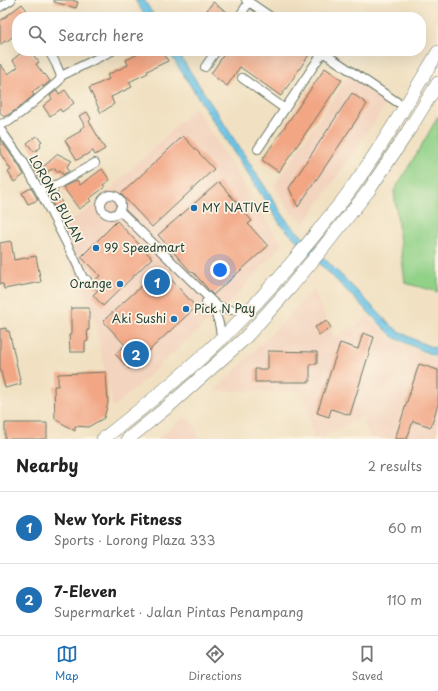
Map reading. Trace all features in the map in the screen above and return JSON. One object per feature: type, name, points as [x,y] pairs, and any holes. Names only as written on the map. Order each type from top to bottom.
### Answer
[{"type":"main road","points":[[103,439],[169,386],[221,338],[301,252],[342,200],[382,144],[438,52]]},
{"type":"main road","points":[[128,439],[171,404],[244,338],[264,317],[323,248],[368,190],[407,133],[438,83]]},
{"type":"street","points":[[0,7],[11,0]]},
{"type":"street","points":[[242,12],[248,1],[264,12]]},
{"type":"street","points":[[0,124],[8,122],[22,112],[59,81],[61,76],[60,71],[52,56]]},
{"type":"street","points":[[61,76],[102,56]]},
{"type":"street","points":[[205,67],[213,56]]},
{"type":"street","points":[[258,149],[319,56]]},
{"type":"street","points":[[328,56],[397,102],[402,102],[416,88]]},
{"type":"street","points":[[242,78],[285,109]]},
{"type":"street","points":[[382,144],[398,113],[397,102]]},
{"type":"street","name":"LORONG BULAN","points":[[0,129],[24,163],[40,190],[83,278],[85,281],[87,280]]},
{"type":"street","points":[[40,190],[58,184],[94,163]]},
{"type":"street","points":[[221,338],[218,318],[212,308],[118,211],[215,304],[228,310],[248,310]]},
{"type":"shaded area","points":[[349,75],[388,102],[305,223],[291,213],[274,186]]},
{"type":"shaded area","points":[[195,107],[282,245],[233,299],[113,408],[92,309],[54,231],[95,205]]},
{"type":"shaded area","points":[[314,290],[334,338],[369,317],[392,339],[430,357],[438,359],[438,435],[431,439],[370,439],[363,418],[360,417],[320,439],[314,439],[304,395],[300,391],[215,391]]},
{"type":"shaded area","points":[[184,417],[195,426],[199,439],[158,439]]},
{"type":"green space","points":[[438,116],[438,292],[405,283],[394,191]]},
{"type":"water","points":[[135,0],[144,0],[152,12],[143,12]]},
{"type":"water","points":[[171,56],[180,56],[287,221],[393,327],[414,340],[438,349],[438,357],[393,337],[281,225]]},
{"type":"building","points":[[54,0],[72,0],[78,2],[76,8],[54,2]]},
{"type":"building","points":[[213,2],[227,12],[206,12]]},
{"type":"building","points":[[22,4],[28,12],[12,12],[12,37],[0,45],[0,21]]},
{"type":"building","points":[[17,56],[34,56],[39,62],[36,64],[50,81],[43,87],[42,85],[32,92],[34,95],[16,110],[4,117],[0,112],[0,64],[8,74],[18,67],[12,60]]},
{"type":"building","points":[[134,56],[166,56],[168,61],[129,82],[132,87],[111,97],[114,104],[101,113],[89,88],[109,79],[107,75],[128,65],[126,60]]},
{"type":"building","points":[[223,56],[308,56],[281,96],[240,67],[227,86],[211,74]]},
{"type":"building","points":[[325,68],[342,80],[279,172],[262,160]]},
{"type":"building","points":[[57,90],[59,94],[65,90],[74,103],[62,112],[60,109],[50,116],[43,106],[52,99],[50,96]]},
{"type":"building","points":[[352,93],[367,104],[298,207],[289,188]]},
{"type":"building","points":[[87,112],[91,119],[89,121],[105,149],[95,155],[93,151],[77,160],[65,140],[81,131],[80,129],[85,126],[79,116]]},
{"type":"building","points":[[36,136],[42,141],[40,143],[41,147],[34,152],[27,143]]},
{"type":"building","points":[[183,136],[214,169],[152,227],[121,194]]},
{"type":"building","points":[[0,139],[24,175],[14,182],[8,172],[11,170],[0,153]]},
{"type":"building","points":[[58,154],[72,161],[67,166],[69,171],[63,175],[60,170],[57,172],[55,168],[48,171],[48,173],[41,178],[34,167],[40,162],[43,167]]},
{"type":"building","points":[[102,169],[110,180],[103,185],[105,187],[89,199],[91,201],[79,209],[63,187],[77,180],[80,185]]},
{"type":"building","points":[[219,182],[252,221],[248,224],[268,246],[213,295],[158,235]]},
{"type":"building","points":[[31,188],[38,200],[28,204],[22,193]]},
{"type":"building","points":[[56,190],[65,210],[57,213],[47,193]]},
{"type":"building","points":[[117,221],[152,258],[103,306],[93,295],[98,290],[91,284],[100,276],[81,257]]},
{"type":"building","points":[[11,241],[14,260],[36,256],[41,282],[4,289],[3,284],[0,284],[0,243]]},
{"type":"building","points":[[161,268],[196,307],[129,369],[115,354],[125,345],[103,321]]},
{"type":"building","points":[[71,308],[89,308],[89,330],[87,330],[88,341],[85,342],[85,352],[70,352],[69,335],[71,335]]},
{"type":"building","points":[[327,321],[331,328],[319,335],[315,327]]},
{"type":"building","points":[[6,328],[6,331],[9,331],[21,384],[5,388],[0,368],[0,329]]},
{"type":"building","points":[[363,333],[374,337],[350,415],[331,409],[329,417],[317,413],[340,343],[358,349]]},
{"type":"building","points":[[268,351],[317,352],[317,364],[310,364],[310,382],[255,382],[255,369],[268,369]]},
{"type":"building","points":[[419,364],[438,370],[438,404],[431,427],[413,421],[407,439],[395,439]]},
{"type":"building","points":[[106,372],[108,403],[104,418],[88,427],[75,426],[75,431],[55,419],[54,386],[58,386],[58,374]]},
{"type":"building","points":[[5,423],[47,423],[47,439],[5,439]]},
{"type":"place","name":"MY NATIVE","points":[[194,208]]},
{"type":"place","name":"99 Speedmart","points":[[96,248]]},
{"type":"place","name":"New York Fitness","points":[[157,282]]},
{"type":"place","name":"Orange","points":[[120,284]]},
{"type":"place","name":"Pick N Pay","points":[[186,309]]},
{"type":"place","name":"Aki Sushi","points":[[174,319]]},
{"type":"place","name":"7-Eleven","points":[[136,354]]}]
